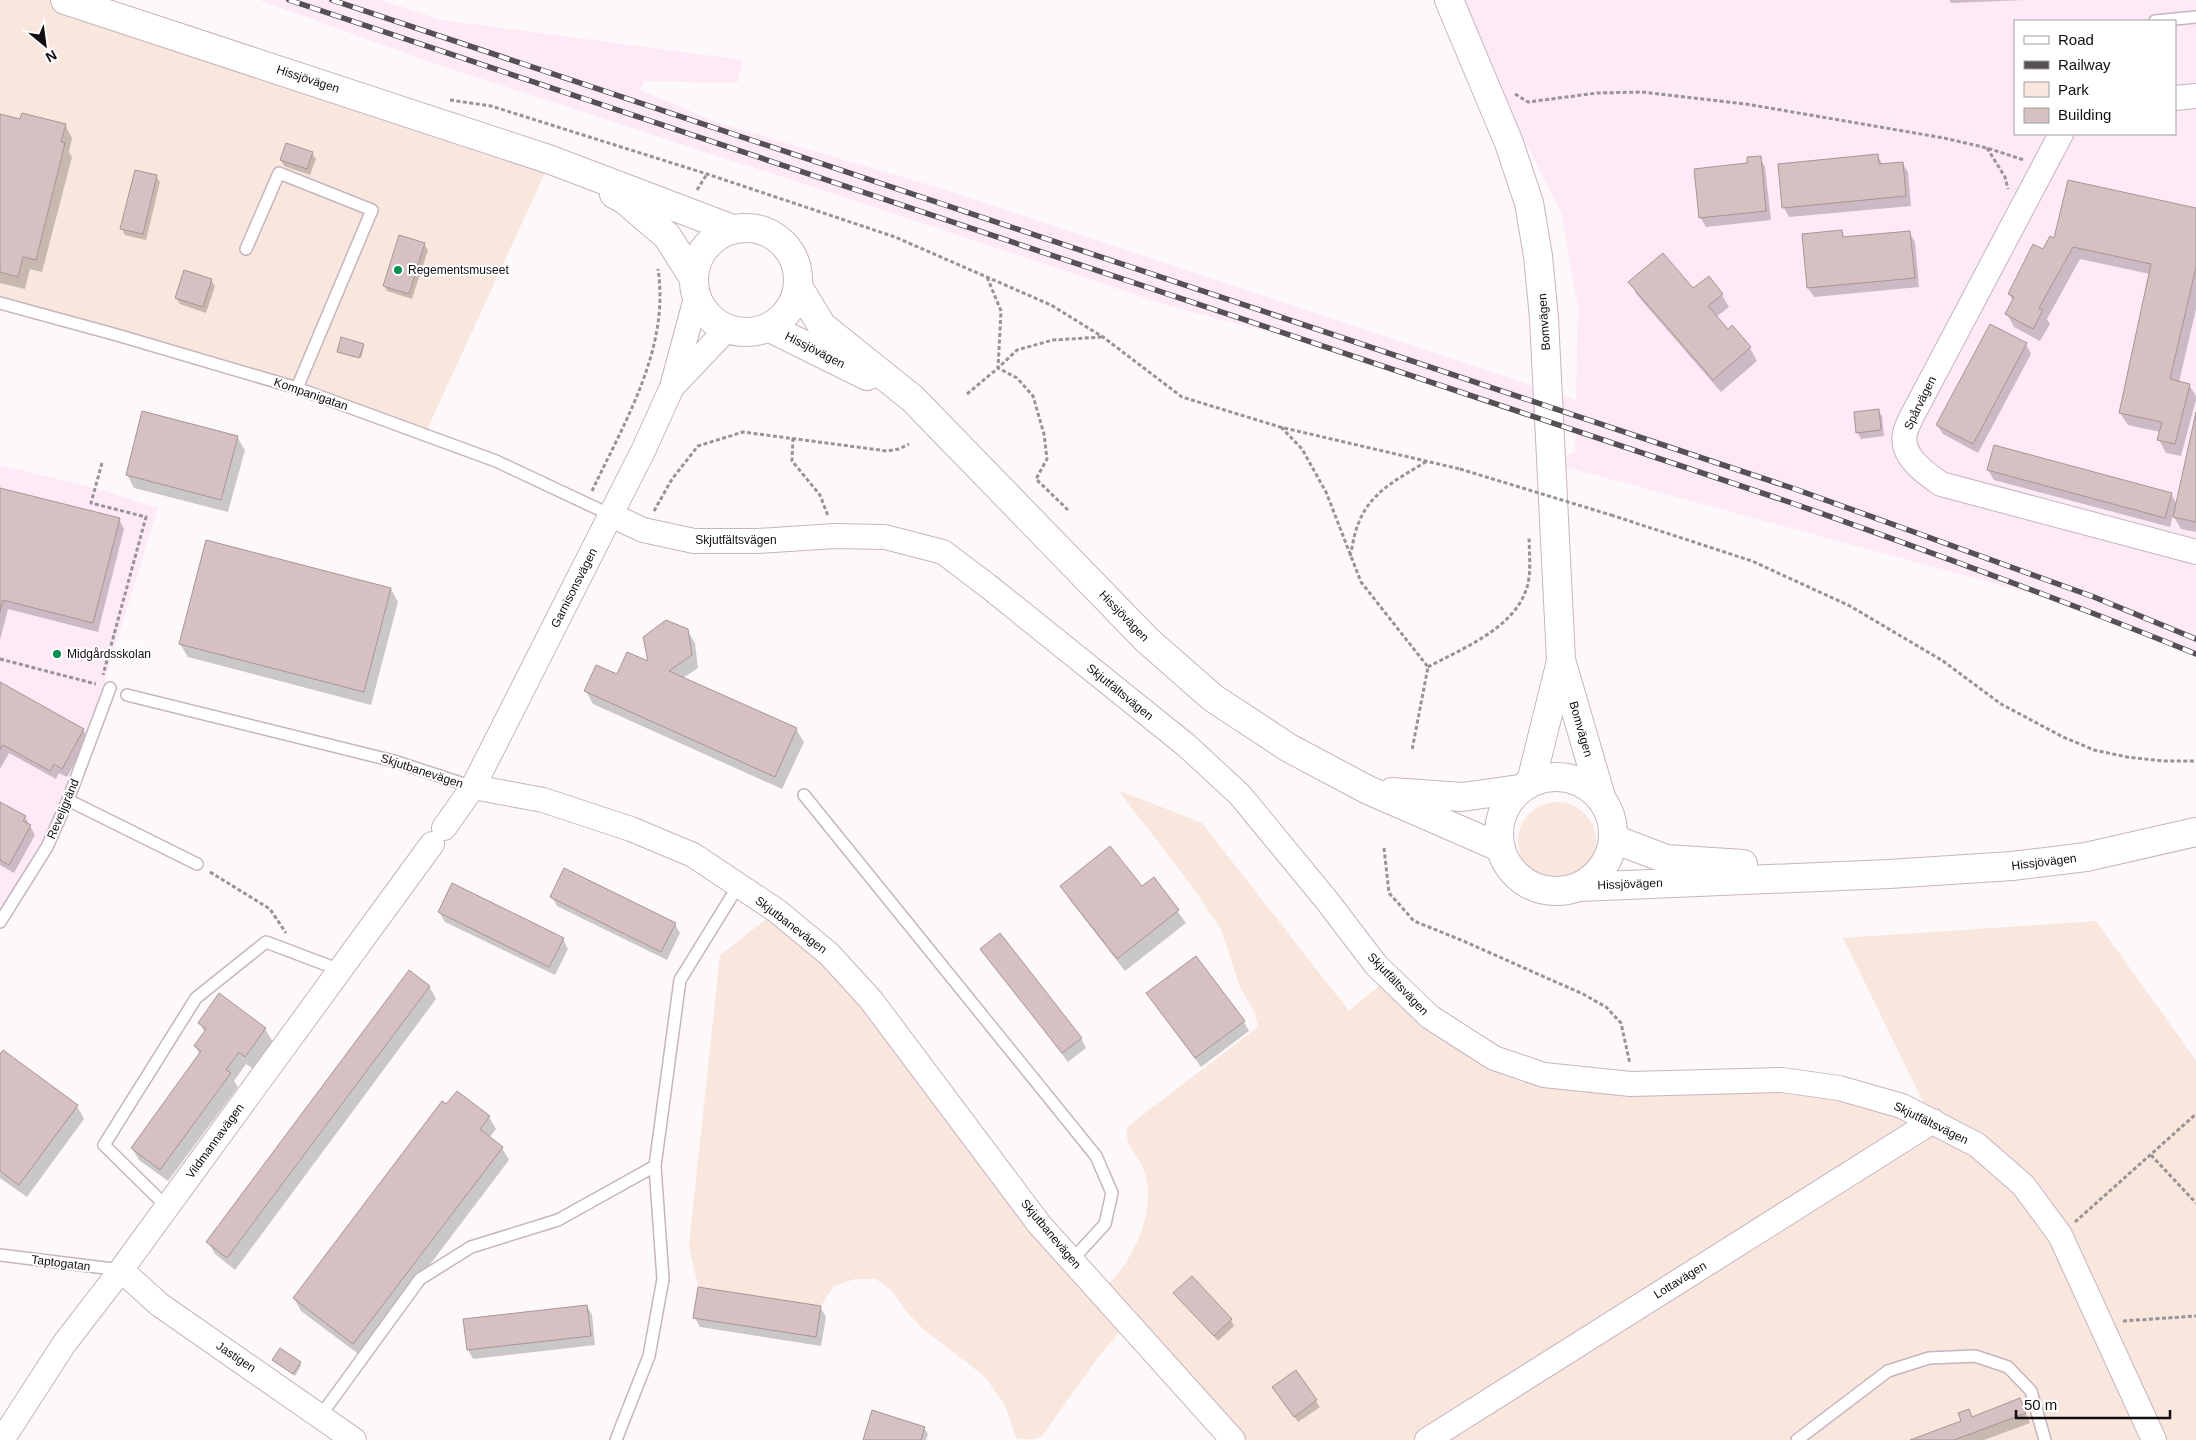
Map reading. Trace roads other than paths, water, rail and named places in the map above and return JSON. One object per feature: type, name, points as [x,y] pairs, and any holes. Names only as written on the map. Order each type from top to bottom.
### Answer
[{"type":"main road","name":"Hissjövägen","points":[[65,0],[551,160],[730,228]]},
{"type":"main road","name":"Bomvägen","points":[[1450,0],[1510,143],[1529,203],[1538,256],[1544,318],[1561,660],[1601,797]]},
{"type":"main road","name":"Hissjövägen","points":[[551,160],[625,200],[667,236],[694,288]]},
{"type":"main road","points":[[744,226],[768,230],[793,252],[799,288],[789,312],[770,328],[752,333],[727,329],[713,321],[694,288],[702,252],[730,228],[744,226]]},
{"type":"main road","name":"Hissjövägen","points":[[799,288],[822,326],[913,399],[1147,640],[1212,698],[1289,748],[1368,790],[1500,847]]},
{"type":"main road","name":"Hissjövägen","points":[[770,328],[913,399]]},
{"type":"main road","name":"Bomvägen","points":[[1525,786],[1561,660]]},
{"type":"main road","points":[[1546,777],[1564,777],[1587,785],[1601,797],[1611,817],[1614,839],[1610,856],[1600,872],[1580,886],[1558,892],[1534,888],[1518,878],[1506,863],[1500,847],[1498,827],[1508,801],[1525,786],[1546,777]]},
{"type":"main road","name":"Hissjövägen","points":[[1368,790],[1462,797],[1525,786]]},
{"type":"main road","name":"Hissjövägen","points":[[1580,886],[1889,874],[2012,866],[2086,857],[2196,832]]},
{"type":"main road","name":"Hissjövägen","points":[[1614,839],[1666,860],[1889,874]]},
{"type":"street","points":[[2176,98],[2196,96]]},
{"type":"street","name":"Spårvägen","points":[[2060,135],[1911,418],[1905,434],[1907,448],[1916,465],[1941,484],[2196,552]]},
{"type":"street","name":"Garnisonsvägen","points":[[473,787],[644,449],[672,387],[694,288]]},
{"type":"street","name":"Garnisonsvägen","points":[[672,387],[727,329]]},
{"type":"street","name":"Skjutfältsvägen","points":[[611,515],[643,530],[694,541],[757,541],[835,536],[884,537],[943,552],[1186,745],[1240,795],[1328,902],[1376,965],[1430,1017],[1494,1058],[1544,1075],[1631,1084],[1782,1080],[1839,1088],[1902,1106],[1977,1145],[2023,1185],[2060,1235],[2154,1440]]},
{"type":"street","name":"Vildmannavägen","points":[[2,1440],[64,1344],[121,1270],[473,787]]},
{"type":"street","name":"Skjutbanevägen","points":[[473,787],[544,800],[631,829],[692,855],[777,911],[829,954],[871,1000],[1040,1224],[1232,1440]]},
{"type":"street","name":"Lottavägen","points":[[1427,1440],[1932,1121]]},
{"type":"street","name":"Jastigen","points":[[121,1270],[160,1305],[354,1440]]},
{"type":"lane","points":[[2155,20],[2196,17]]},
{"type":"lane","points":[[246,249],[279,173],[372,210],[297,388]]},
{"type":"lane","name":"Kompanigatan","points":[[0,303],[297,388],[496,461],[611,515]]},
{"type":"lane","name":"Reveljgränd","points":[[0,922],[47,847],[68,800],[105,687]]},
{"type":"lane","name":"Skjutbanevägen","points":[[127,695],[394,761],[473,787]]},
{"type":"lane","points":[[804,795],[1096,1156],[1112,1193],[1105,1224],[1072,1260]]},
{"type":"lane","points":[[68,800],[197,864]]},
{"type":"lane","points":[[616,1440],[649,1356],[663,1279],[655,1166],[680,980],[738,886]]},
{"type":"lane","points":[[167,1207],[104,1145],[196,998],[266,942],[340,970]]},
{"type":"lane","points":[[321,1416],[420,1279],[471,1247],[558,1220],[655,1166]]},
{"type":"lane","name":"Taptogatan","points":[[0,1255],[121,1270]]},
{"type":"lane","points":[[1797,1440],[1888,1370],[1929,1358],[1975,1356],[2008,1367],[2031,1390],[2045,1440]]},
{"type":"railway","points":[[289,0],[1792,503],[1995,576],[2196,654]]},
{"type":"railway","points":[[332,0],[1795,489],[2094,597],[2196,639]]},
{"type":"place","name":"Regementsmuseet","points":[[398,270]]},
{"type":"place","name":"Midgårdsskolan","points":[[57,654]]}]
